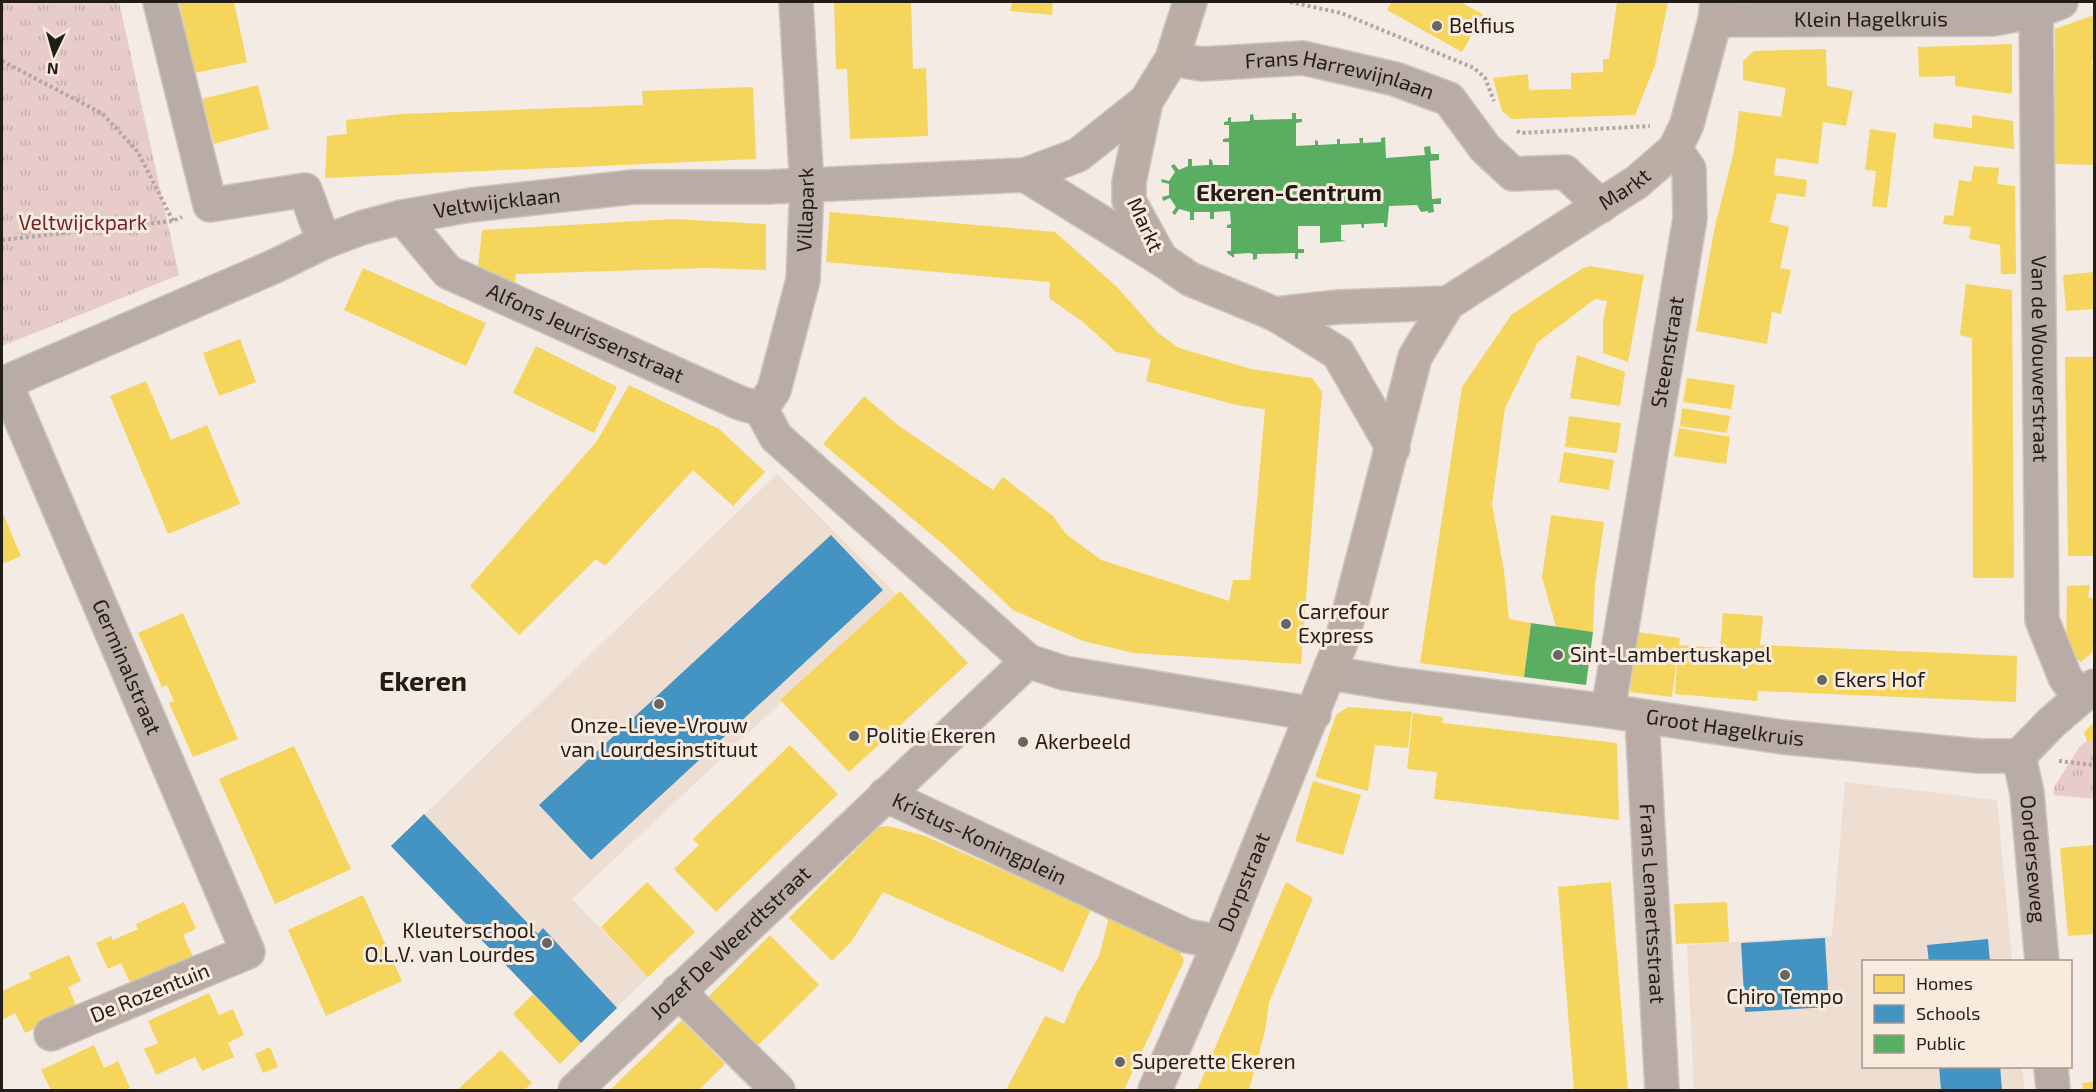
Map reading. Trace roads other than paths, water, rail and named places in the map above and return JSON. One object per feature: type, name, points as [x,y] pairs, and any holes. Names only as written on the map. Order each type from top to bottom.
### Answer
[{"type":"main road","name":"Markt","points":[[1190,2],[1172,59],[1146,101],[1129,182],[1130,201],[1161,259],[1190,279],[1275,314],[1338,353],[1393,448]]},
{"type":"main road","points":[[1681,136],[1716,11]]},
{"type":"main road","name":"Markt","points":[[1330,673],[1342,640],[1415,357],[1448,303],[1637,182],[1681,136]]},
{"type":"main road","name":"Markt","points":[[1275,314],[1338,307],[1448,303]]},
{"type":"main road","name":"Dorpstraat","points":[[1155,1090],[1220,942],[1330,673]]},
{"type":"street","points":[[160,2],[210,205],[305,190],[324,242]]},
{"type":"street","name":"Villapark","points":[[768,423],[802,280],[807,186],[796,2]]},
{"type":"street","name":"Klein Hagelkruis","points":[[1716,11],[1993,19],[2049,6]]},
{"type":"street","name":"Van de Wouwerstraat","points":[[2049,6],[2042,620],[2065,677],[2087,692]]},
{"type":"street","name":"Frans Harrewijnlaan","points":[[1172,59],[1202,64],[1303,58],[1395,79],[1449,99],[1485,148],[1513,174],[1564,172],[1601,206]]},
{"type":"street","name":"Veltwijcklaan","points":[[3,383],[273,267],[324,242],[361,228],[402,217],[471,205],[633,187],[807,186],[1025,175],[1078,155],[1146,101]]},
{"type":"street","name":"Steenstraat","points":[[1608,711],[1690,218],[1689,169],[1681,136]]},
{"type":"street","points":[[1025,175],[1161,259]]},
{"type":"street","name":"Alfons Jeurissenstraat","points":[[402,217],[448,272],[740,403],[768,423]]},
{"type":"street","name":"Germinalstraat","points":[[3,383],[248,952]]},
{"type":"street","points":[[768,423],[1028,661],[1064,673],[1314,714]]},
{"type":"street","name":"Kristus-Koningplein","points":[[1028,661],[885,795],[1187,936],[1220,942]]},
{"type":"street","name":"Groot Hagelkruis","points":[[1330,673],[1782,737],[1979,756],[2019,756]]},
{"type":"street","points":[[2019,756],[2087,692]]},
{"type":"street","name":"Frans Lenaertsstraat","points":[[1642,718],[1662,1090]]},
{"type":"street","name":"Oorderseweg","points":[[2019,756],[2027,793],[2042,960]]},
{"type":"street","name":"Jozef De Weerdtstraat","points":[[575,1090],[865,817],[885,795]]},
{"type":"street","name":"De Rozentuin","points":[[51,1034],[248,952]]},
{"type":"street","points":[[678,991],[778,1090]]},
{"type":"street","points":[[2051,1068],[2053,1090]]},
{"type":"place","name":"Belfius","points":[[1437,26]]},
{"type":"place","name":"Carrefour Express","points":[[1286,624]]},
{"type":"place","name":"Sint-Lambertuskapel","points":[[1558,655]]},
{"type":"place","name":"Ekers Hof","points":[[1822,680]]},
{"type":"place","name":"Onze-Lieve-Vrouw van Lourdesinstituut","points":[[659,704]]},
{"type":"place","name":"Politie Ekeren","points":[[854,736]]},
{"type":"place","name":"Akerbeeld","points":[[1023,742]]},
{"type":"place","name":"Kleuterschool O.L.V. van Lourdes","points":[[547,943]]},
{"type":"place","name":"Chiro Tempo","points":[[1785,975]]},
{"type":"place","name":"Superette Ekeren","points":[[1120,1062]]},
{"type":"district","name":"Ekeren-Centrum","points":[[1289,193]]},
{"type":"district","name":"Ekeren","points":[[423,682]]},
{"type":"park label","name":"Veltwijckpark","points":[[83,223]]}]
